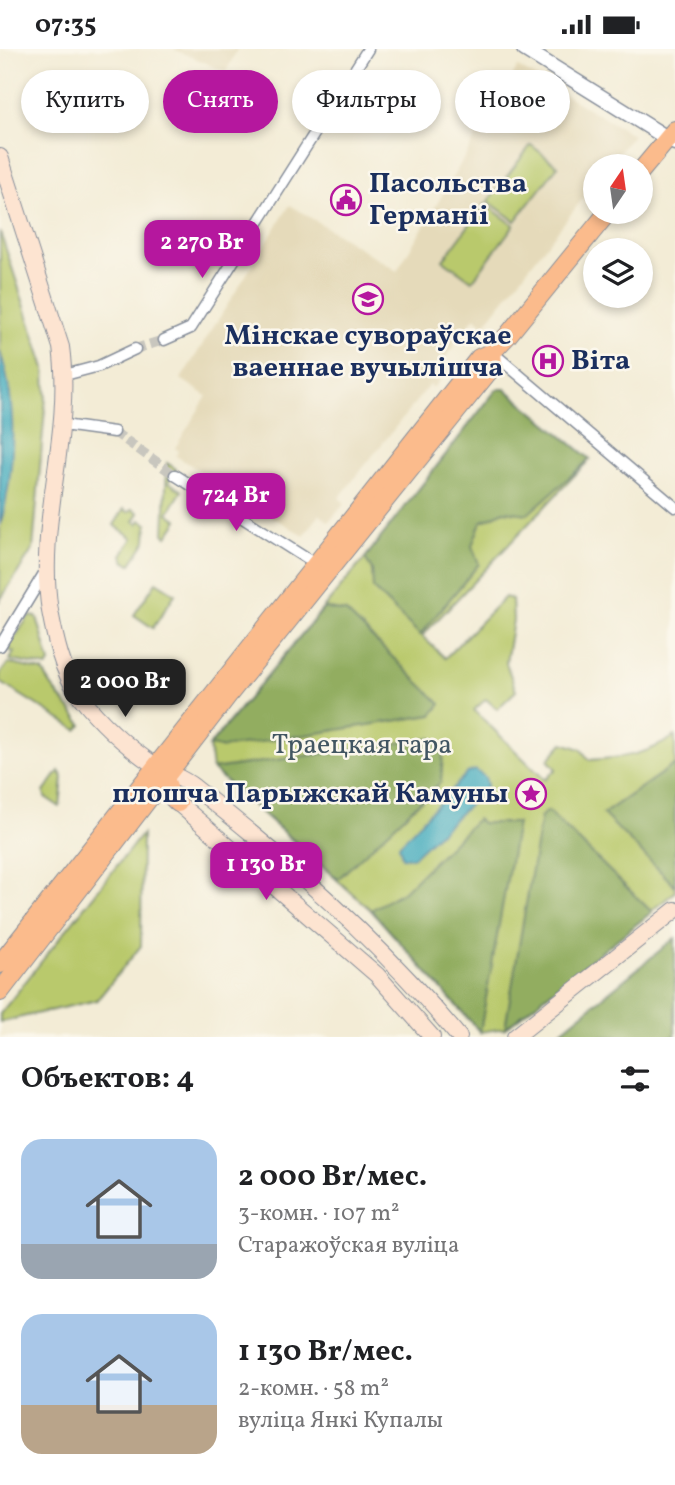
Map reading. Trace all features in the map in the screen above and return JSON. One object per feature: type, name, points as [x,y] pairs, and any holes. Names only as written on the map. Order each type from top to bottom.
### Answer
[{"type":"main road","points":[[653,158],[673,137]]},
{"type":"main road","points":[[0,157],[61,347],[65,375],[63,425],[45,572],[57,642],[77,692],[178,803],[337,938],[377,975],[432,1037]]},
{"type":"main road","points":[[0,964],[179,748],[315,564],[479,358],[492,352],[598,224]]},
{"type":"main road","points":[[179,748],[229,694],[493,366],[492,352]]},
{"type":"main road","points":[[179,748],[189,783]]},
{"type":"main road","points":[[156,776],[189,783],[371,938],[459,1037]]},
{"type":"main road","points":[[0,992],[141,812],[156,776]]},
{"type":"main road","points":[[141,812],[157,805],[178,803]]},
{"type":"main road","points":[[515,1037],[675,910]]},
{"type":"main road","points":[[337,938],[357,946],[371,938]]},
{"type":"street","points":[[164,340],[191,328],[368,49]]},
{"type":"street","points":[[524,49],[673,137]]},
{"type":"street","points":[[65,375],[99,366],[135,349]]},
{"type":"street","points":[[492,352],[675,507]]},
{"type":"street","points":[[63,425],[114,432]]},
{"type":"street","points":[[175,475],[315,564]]},
{"type":"street","points":[[0,646],[45,572]]},
{"type":"shaded area","points":[[173,49],[237,49],[227,70]]},
{"type":"shaded area","name":"Мінскае сувораўскае ваеннае вучылішча","points":[[570,98],[633,135],[618,154],[583,154],[583,198],[484,325],[475,317],[453,344],[455,346],[440,364],[448,371],[433,388],[429,385],[339,498],[345,503],[329,522],[320,514],[304,536],[251,503],[258,491],[237,477],[229,489],[176,456],[179,451],[175,448],[207,396],[181,379],[290,205],[397,271],[479,133],[570,133]]},
{"type":"green space","points":[[531,145],[558,166],[515,221],[488,201]]},
{"type":"green space","points":[[485,204],[514,225],[472,281],[443,260]]},
{"type":"green space","points":[[0,231],[45,368],[46,396],[33,549],[0,600],[0,526],[9,475],[11,409],[0,352]]},
{"type":"green space","name":"Траецкая гара","points":[[497,389],[505,389],[590,459],[422,636],[445,658],[505,597],[512,599],[513,620],[506,663],[516,691],[497,709],[486,699],[474,710],[545,780],[556,769],[548,760],[563,743],[581,749],[589,760],[634,754],[675,736],[675,892],[505,1028],[480,1032],[371,910],[212,769],[209,746],[365,558]]},
{"type":"green space","points":[[497,389],[505,389],[590,459],[528,514],[504,511],[481,522],[472,546],[479,564],[420,635],[373,589],[372,570],[365,558]]},
{"type":"green space","points":[[167,463],[176,469],[169,482],[182,491],[168,513],[178,520],[167,536],[164,534]]},
{"type":"green space","points":[[124,509],[128,512],[133,509],[139,513],[134,521],[138,524],[141,520],[147,524],[146,541],[131,564],[125,562],[122,555],[133,538],[114,525]]},
{"type":"green space","points":[[156,582],[175,594],[153,628],[134,615]]},
{"type":"green space","points":[[324,608],[346,612],[441,704],[432,715],[222,748],[209,746]]},
{"type":"green space","points":[[29,616],[37,617],[50,663],[47,667],[10,660],[14,652],[7,649]]},
{"type":"green space","points":[[8,663],[43,671],[51,686],[82,725],[77,730],[0,682],[0,674]]},
{"type":"green space","points":[[432,738],[443,754],[441,782],[338,879],[212,769]]},
{"type":"green space","points":[[675,764],[675,886],[603,814]]},
{"type":"green space","points":[[59,771],[63,777],[60,807],[45,797],[44,792]]},
{"type":"green space","points":[[548,811],[652,912],[505,1028],[541,816]]},
{"type":"green space","points":[[477,819],[482,823],[517,823],[480,1032],[371,910],[404,891]]},
{"type":"green space","points":[[142,834],[141,946],[97,1000],[0,1022],[0,1014]]},
{"type":"green space","points":[[675,938],[675,1037],[554,1037]]},
{"type":"water","points":[[0,352],[10,394],[12,439],[9,484],[0,526]]},
{"type":"water","points":[[475,770],[485,777],[487,785],[483,792],[412,858],[402,857],[399,845],[467,773]]},
{"type":"tunnel","points":[[135,349],[164,340]]},
{"type":"tunnel","points":[[114,432],[175,475]]},
{"type":"place","name":"Пасольства Германіі","points":[[346,200]]},
{"type":"place","name":"Мінскае сувораўскае ваеннае вучылішча","points":[[368,299]]},
{"type":"place","name":"Віта","points":[[548,361]]},
{"type":"place","name":"плошча Парыжскай Камуны","points":[[531,794]]}]
